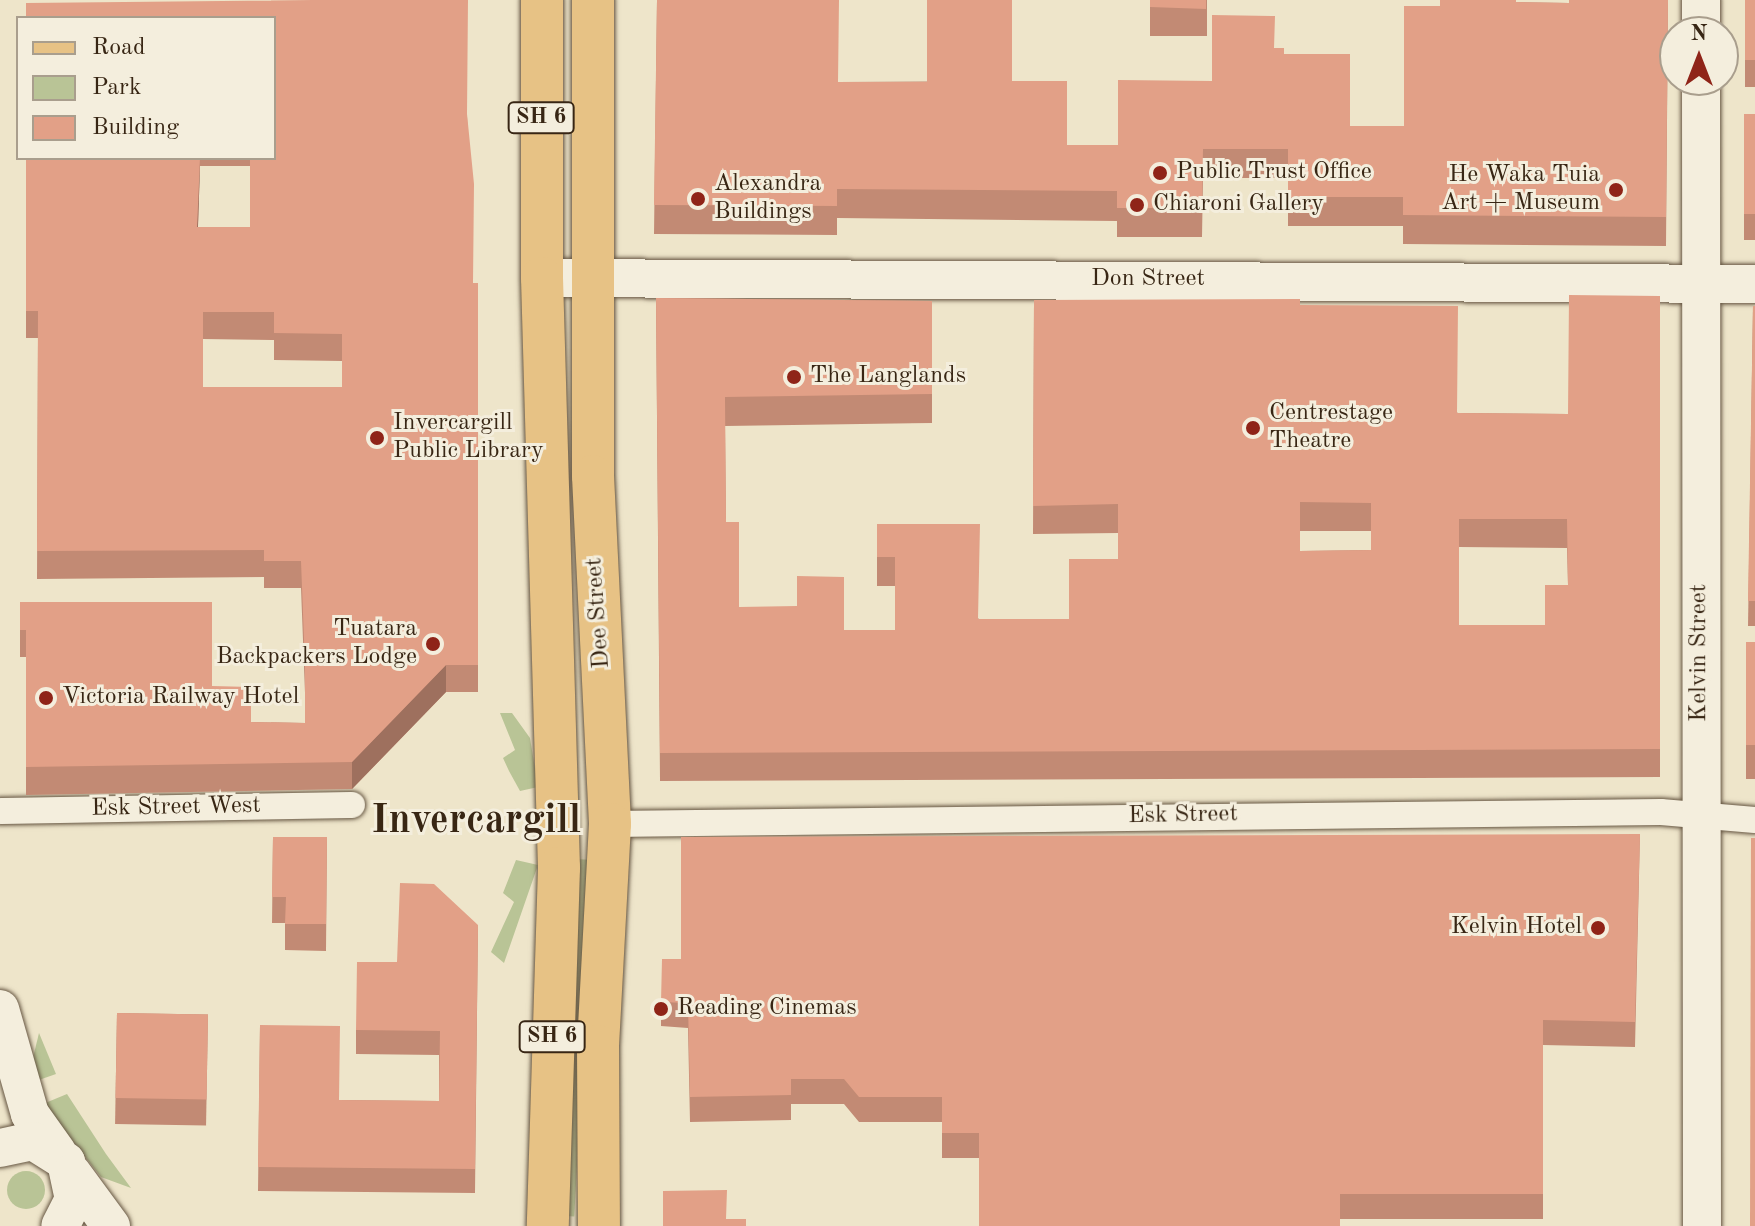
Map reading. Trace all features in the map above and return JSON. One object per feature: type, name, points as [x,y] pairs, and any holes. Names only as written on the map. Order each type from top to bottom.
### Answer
[{"type":"main road","name":"Dee Street","points":[[542,0],[542,278],[559,859],[548,1226]]},
{"type":"main road","name":"Dee Street","points":[[593,0],[595,547],[610,824],[598,1046],[599,1226]]},
{"type":"street","name":"Kelvin Street","points":[[1701,96],[1702,1226]]},
{"type":"street","name":"Don Street","points":[[542,278],[1755,284]]},
{"type":"street","name":"Esk Street West","points":[[0,811],[352,805]]},
{"type":"street","name":"Esk Street","points":[[610,824],[1629,812],[1755,820]]},
{"type":"street","points":[[0,1009],[30,1114],[111,1226]]},
{"type":"street","points":[[0,1148],[33,1141],[64,1162],[74,1199],[61,1225]]},
{"type":"green space","points":[[500,713],[512,713],[530,738],[538,787],[520,791],[509,771],[503,758],[515,750]]},
{"type":"green space","points":[[576,859],[593,860],[574,1216],[557,1216]]},
{"type":"green space","points":[[516,860],[538,865],[504,963],[491,952],[514,902],[503,893]]},
{"type":"green space","points":[[39,1033],[56,1074],[36,1081],[30,1070]]},
{"type":"green space","points":[[67,1094],[131,1188],[101,1177],[75,1144],[50,1128],[38,1106]]},
{"type":"green space","points":[[26,1171],[40,1176],[45,1190],[40,1204],[26,1209],[12,1204],[7,1190],[12,1176]]},
{"type":"building","points":[[468,0],[467,114],[474,184],[473,283],[478,283],[478,665],[446,665],[352,762],[26,767],[26,630],[20,630],[20,602],[212,602],[212,686],[251,687],[251,722],[305,723],[305,666],[301,561],[264,561],[264,550],[37,551],[38,311],[26,311],[26,160],[200,160],[197,227],[250,227],[250,160],[276,160],[276,16],[26,16],[26,3]],"holes":[[[203,312],[274,312],[274,333],[342,334],[342,387],[203,387]]]},
{"type":"building","points":[[657,0],[839,0],[838,82],[927,82],[927,0],[1012,0],[1012,81],[1067,81],[1067,145],[1118,145],[1118,80],[1212,81],[1212,15],[1275,16],[1274,48],[1284,48],[1284,54],[1350,54],[1350,126],[1404,126],[1404,6],[1440,6],[1440,0],[1569,3],[1569,0],[1668,0],[1668,16],[1659,16],[1659,96],[1667,96],[1666,217],[1403,215],[1403,197],[1288,197],[1288,149],[1203,149],[1202,208],[1117,208],[1117,191],[837,189],[837,206],[654,205]]},
{"type":"building","points":[[1150,0],[1206,0],[1206,9],[1150,7]]},
{"type":"building","points":[[1745,0],[1755,0],[1755,60],[1745,60]]},
{"type":"building","points":[[1744,114],[1755,114],[1755,214],[1744,214]]},
{"type":"building","points":[[1569,295],[1660,296],[1660,749],[660,753],[656,298],[932,301],[932,394],[725,397],[726,522],[739,522],[739,607],[797,606],[797,576],[844,577],[844,630],[895,630],[895,557],[877,557],[877,524],[980,524],[978,619],[1069,619],[1069,559],[1118,559],[1118,504],[1033,506],[1034,300],[1300,299],[1300,305],[1458,306],[1457,413],[1568,414]],"holes":[[[1300,502],[1371,503],[1371,550],[1300,551]],[[1459,519],[1567,519],[1568,585],[1545,585],[1545,625],[1459,625]]]},
{"type":"building","points":[[1753,306],[1755,601],[1748,601]]},
{"type":"building","points":[[1746,642],[1755,642],[1755,745],[1746,745]]},
{"type":"building","points":[[1640,834],[1635,1022],[1543,1020],[1543,1194],[1340,1194],[1340,1226],[979,1226],[979,1133],[942,1133],[942,1097],[859,1097],[844,1079],[791,1079],[791,1095],[690,1097],[688,1003],[661,1002],[662,959],[681,959],[681,837]]},
{"type":"building","points":[[273,837],[327,837],[326,924],[285,924],[286,897],[272,897]]},
{"type":"building","points":[[1751,838],[1755,838],[1755,1226],[1750,1226]]},
{"type":"building","points":[[400,883],[434,884],[478,925],[475,1169],[258,1167],[260,1025],[340,1026],[339,1100],[439,1101],[440,1031],[356,1030],[357,962],[397,962]]},
{"type":"building","points":[[117,1013],[208,1015],[207,1100],[116,1098]]},
{"type":"building","points":[[727,1190],[726,1219],[746,1219],[746,1226],[663,1226],[663,1191]]},
{"type":"place","name":"Public Trust Office","points":[[1160,173]]},
{"type":"place","name":"He Waka Tuia Art + Museum","points":[[1616,190]]},
{"type":"place","name":"Alexandra Buildings","points":[[698,199]]},
{"type":"place","name":"Chiaroni Gallery","points":[[1137,205]]},
{"type":"place","name":"The Langlands","points":[[794,377]]},
{"type":"place","name":"Centrestage Theatre","points":[[1253,428]]},
{"type":"place","name":"Invercargill Public Library","points":[[377,438]]},
{"type":"place","name":"Tuatara Backpackers Lodge","points":[[433,644]]},
{"type":"place","name":"Victoria Railway Hotel","points":[[46,698]]},
{"type":"place","name":"Kelvin Hotel","points":[[1598,928]]},
{"type":"place","name":"Reading Cinemas","points":[[661,1009]]},
{"type":"district","name":"Invercargill","points":[[476,822]]}]
